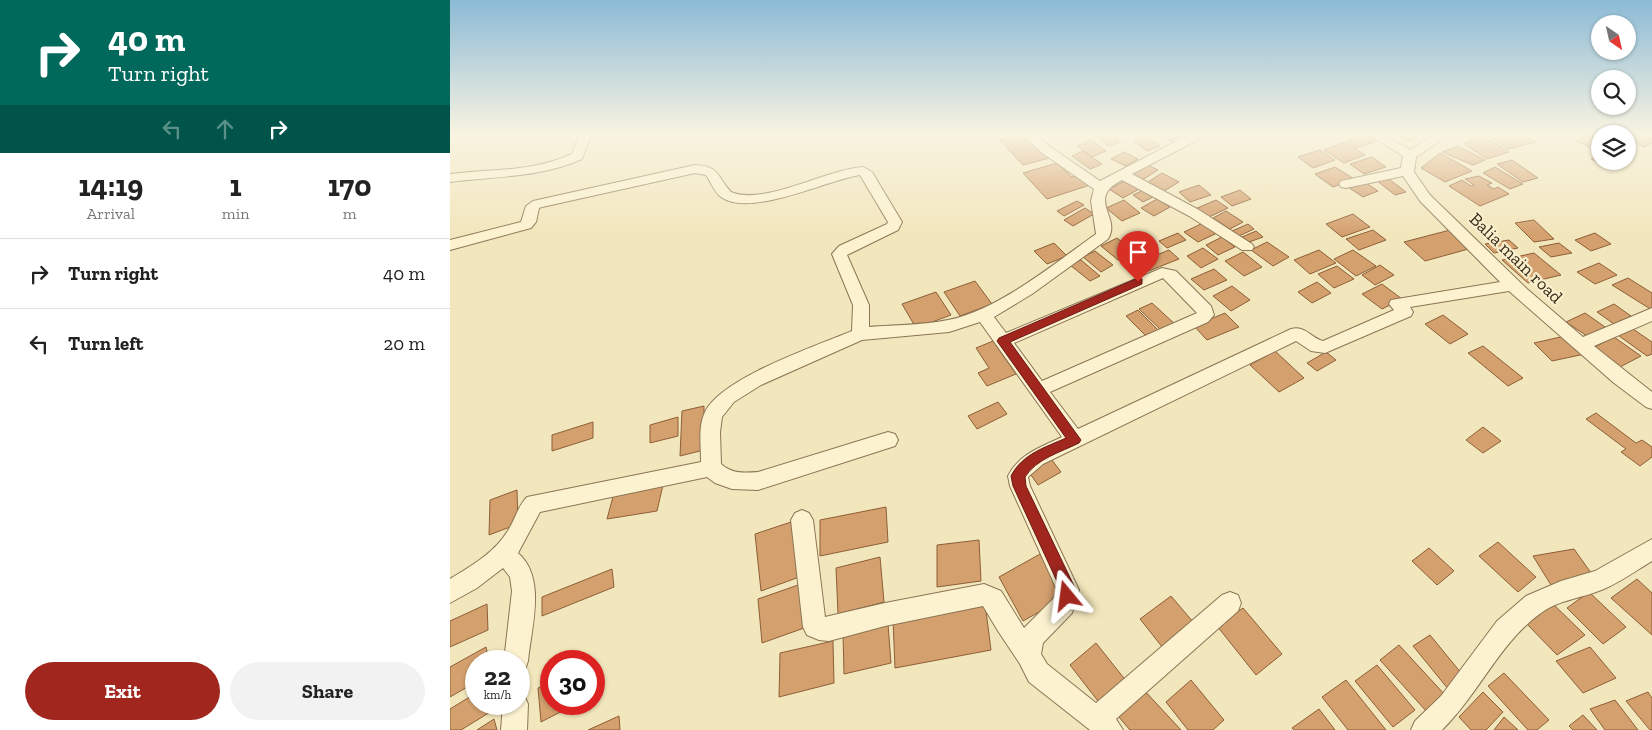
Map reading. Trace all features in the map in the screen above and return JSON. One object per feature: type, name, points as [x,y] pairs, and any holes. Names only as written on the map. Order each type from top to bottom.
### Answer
[{"type":"street","points":[[450,178],[486,173],[520,172],[545,167]]},
{"type":"street","points":[[1071,167],[1100,187]]},
{"type":"street","points":[[888,440],[758,481],[739,482],[721,478],[711,468],[710,432],[713,414],[728,397],[755,380],[860,334],[949,326],[984,315],[1026,290],[1103,236],[1104,229],[1096,197],[1100,187],[1135,167]]},
{"type":"street","points":[[1346,184],[1407,171],[1408,167]]},
{"type":"street","points":[[450,245],[526,225],[529,222],[533,206],[538,204],[695,168],[709,170],[724,194],[732,199],[769,196],[863,171],[895,222],[893,227],[844,249],[839,254],[861,305],[860,334]]},
{"type":"street","name":"Balia main road","points":[[1407,171],[1425,198],[1512,284],[1580,345],[1652,402]]},
{"type":"street","points":[[1121,174],[1194,213],[1248,248]]},
{"type":"street","points":[[1003,341],[1162,272],[1171,275],[1205,310],[1206,315],[1202,318],[1038,390]]},
{"type":"street","points":[[1030,654],[1032,638],[1064,604],[1068,590],[1020,486],[1018,476],[1025,466],[1036,458],[1297,333],[1317,346],[1325,347],[1405,312],[1397,304],[1512,284]]},
{"type":"street","points":[[1580,345],[1652,314]]},
{"type":"street","points":[[984,315],[1075,440]]},
{"type":"street","points":[[450,592],[476,576],[502,554],[518,534],[527,510],[534,504],[711,468]]},
{"type":"street","points":[[802,520],[815,627],[820,630],[871,617],[984,596],[993,599],[1006,622],[1030,654],[1038,673],[1104,724],[1230,603]]},
{"type":"street","points":[[1424,730],[1450,704],[1505,629],[1534,604],[1561,592],[1600,580],[1652,549]]},
{"type":"street","points":[[502,554],[515,565],[522,575],[522,603],[517,650]]},
{"type":"street","points":[[514,730],[515,715]]},
{"type":"building","points":[[1043,167],[1061,167],[1072,177],[1079,175],[1090,185],[1047,199],[1023,173]]},
{"type":"building","points":[[1144,167],[1152,167],[1158,170],[1142,180],[1132,174]]},
{"type":"building","points":[[1335,167],[1354,179],[1333,187],[1315,174]]},
{"type":"building","points":[[1354,167],[1386,167],[1364,174]]},
{"type":"building","points":[[1465,167],[1472,171],[1445,182],[1421,168]]},
{"type":"building","points":[[1495,167],[1523,184],[1510,189],[1483,173]]},
{"type":"building","points":[[1501,167],[1522,167],[1538,178],[1523,182]]},
{"type":"building","points":[[1162,173],[1179,182],[1164,191],[1148,182]]},
{"type":"building","points":[[1479,176],[1492,183],[1487,185],[1494,189],[1498,187],[1509,194],[1480,206],[1449,186],[1462,180],[1471,186],[1474,185],[1465,179]]},
{"type":"building","points":[[1386,177],[1406,192],[1395,195],[1376,180]]},
{"type":"building","points":[[1127,180],[1141,188],[1123,198],[1109,189]]},
{"type":"building","points":[[1363,181],[1378,191],[1363,197],[1348,187]]},
{"type":"building","points":[[1199,185],[1211,195],[1190,202],[1179,192]]},
{"type":"building","points":[[1146,189],[1155,196],[1143,202],[1133,195]]},
{"type":"building","points":[[1240,190],[1251,199],[1232,206],[1221,197]]},
{"type":"building","points":[[1157,199],[1170,207],[1154,216],[1141,208]]},
{"type":"building","points":[[1124,200],[1140,213],[1122,221],[1106,208]]},
{"type":"building","points":[[1216,200],[1228,208],[1207,218],[1195,209]]},
{"type":"building","points":[[1077,201],[1084,205],[1064,216],[1057,211]]},
{"type":"building","points":[[1085,208],[1094,214],[1073,226],[1064,220]]},
{"type":"building","points":[[1226,211],[1243,222],[1230,229],[1213,218]]},
{"type":"building","points":[[1353,214],[1370,227],[1342,237],[1326,224]]},
{"type":"building","points":[[1534,220],[1554,239],[1534,242],[1515,223]]},
{"type":"building","points":[[1203,223],[1217,233],[1198,242],[1184,232]]},
{"type":"building","points":[[1248,224],[1254,229],[1239,236],[1232,231]]},
{"type":"building","points":[[1373,230],[1386,240],[1359,250],[1346,239]]},
{"type":"building","points":[[1450,230],[1472,248],[1425,261],[1404,242]]},
{"type":"building","points":[[1256,231],[1263,237],[1249,242],[1242,237]]},
{"type":"building","points":[[1178,233],[1186,240],[1167,248],[1159,241]]},
{"type":"building","points":[[1595,233],[1611,244],[1591,251],[1575,240]]},
{"type":"building","points":[[1222,237],[1235,247],[1218,255],[1206,245]]},
{"type":"building","points":[[1117,238],[1134,252],[1118,260],[1101,246]]},
{"type":"building","points":[[1509,240],[1518,248],[1494,253],[1485,244]]},
{"type":"building","points":[[1267,242],[1289,257],[1273,266],[1251,250]]},
{"type":"building","points":[[1054,243],[1067,256],[1047,264],[1034,251]]},
{"type":"building","points":[[1559,243],[1572,253],[1551,257],[1539,247]]},
{"type":"building","points":[[1203,248],[1218,259],[1201,268],[1187,256]]},
{"type":"building","points":[[1169,250],[1179,259],[1146,272],[1137,263]]},
{"type":"building","points":[[1319,250],[1336,263],[1310,274],[1294,260]]},
{"type":"building","points":[[1353,250],[1376,266],[1356,276],[1334,259]]},
{"type":"building","points":[[1095,251],[1113,265],[1101,272],[1083,257]]},
{"type":"building","points":[[1243,252],[1262,267],[1244,276],[1225,261]]},
{"type":"building","points":[[1534,253],[1561,275],[1528,283],[1502,260]]},
{"type":"building","points":[[1081,260],[1100,276],[1090,281],[1070,265]]},
{"type":"building","points":[[1599,263],[1617,275],[1595,284],[1577,272]]},
{"type":"building","points":[[1380,265],[1394,275],[1375,285],[1362,275]]},
{"type":"building","points":[[1337,266],[1354,279],[1334,288],[1318,274]]},
{"type":"building","points":[[1214,269],[1227,280],[1204,290],[1191,279]]},
{"type":"building","points":[[1628,278],[1652,293],[1652,310],[1612,285]]},
{"type":"building","points":[[975,281],[992,304],[960,316],[944,292]]},
{"type":"building","points":[[1317,282],[1331,293],[1312,303],[1298,292]]},
{"type":"building","points":[[1382,284],[1402,299],[1382,309],[1362,294]]},
{"type":"building","points":[[1232,286],[1250,300],[1231,311],[1213,296]]},
{"type":"building","points":[[936,292],[951,315],[916,328],[902,304]]},
{"type":"building","points":[[1152,303],[1176,325],[1163,332],[1139,309]]},
{"type":"building","points":[[1614,304],[1631,316],[1614,324],[1597,312]]},
{"type":"building","points":[[1138,310],[1160,332],[1148,338],[1126,316]]},
{"type":"building","points":[[1225,313],[1239,327],[1207,340],[1194,326]]},
{"type":"building","points":[[1585,313],[1608,329],[1590,338],[1566,322]]},
{"type":"building","points":[[1443,315],[1468,334],[1450,344],[1425,324]]},
{"type":"building","points":[[1630,327],[1652,342],[1652,354],[1647,356],[1615,333]]},
{"type":"building","points":[[1565,336],[1585,354],[1552,361],[1534,343]]},
{"type":"building","points":[[1614,337],[1641,356],[1620,367],[1593,348]]},
{"type":"building","points":[[993,341],[1016,374],[987,386],[978,373],[989,368],[976,348]]},
{"type":"building","points":[[1483,346],[1523,378],[1508,386],[1468,353]]},
{"type":"building","points":[[1275,351],[1304,378],[1279,392],[1250,365]]},
{"type":"building","points":[[1326,352],[1336,360],[1317,371],[1307,363]]},
{"type":"building","points":[[998,402],[1007,414],[977,429],[968,416]]},
{"type":"building","points":[[704,406],[704,450],[680,456],[682,411]]},
{"type":"building","points":[[1596,413],[1636,443],[1642,440],[1652,447],[1652,457],[1640,466],[1621,452],[1626,449],[1586,419]]},
{"type":"building","points":[[678,417],[678,436],[650,443],[650,425]]},
{"type":"building","points":[[593,422],[593,438],[552,451],[552,435]]},
{"type":"building","points":[[1483,427],[1501,441],[1483,453],[1466,440]]},
{"type":"building","points":[[1049,456],[1061,472],[1038,485],[1026,468]]},
{"type":"building","points":[[663,485],[657,511],[607,519],[614,493]]},
{"type":"building","points":[[517,490],[518,524],[489,535],[490,500]]},
{"type":"building","points":[[886,507],[888,542],[820,556],[820,520]]},
{"type":"building","points":[[794,521],[802,576],[761,591],[755,534]]},
{"type":"building","points":[[979,540],[981,581],[937,587],[937,545]]},
{"type":"building","points":[[1498,542],[1536,577],[1518,592],[1479,556]]},
{"type":"building","points":[[1429,548],[1454,571],[1437,585],[1412,561]]},
{"type":"building","points":[[1574,549],[1594,577],[1551,585],[1533,556]]},
{"type":"building","points":[[1040,554],[1066,597],[1023,621],[999,577]]},
{"type":"building","points":[[880,557],[884,602],[838,614],[836,568]]},
{"type":"building","points":[[612,569],[614,587],[542,616],[542,597]]},
{"type":"building","points":[[1637,579],[1652,593],[1652,635],[1611,598]]},
{"type":"building","points":[[801,584],[807,627],[762,643],[758,599]]},
{"type":"building","points":[[1589,592],[1626,627],[1603,644],[1567,608]]},
{"type":"building","points":[[1171,596],[1194,623],[1163,648],[1140,619]]},
{"type":"building","points":[[985,603],[991,650],[895,668],[893,620]]},
{"type":"building","points":[[1552,603],[1585,635],[1557,655],[1524,621]]},
{"type":"building","points":[[487,604],[488,630],[450,647],[450,621]]},
{"type":"building","points":[[1243,608],[1282,654],[1256,675],[1217,626]]},
{"type":"building","points":[[888,624],[891,663],[844,674],[843,634]]},
{"type":"building","points":[[1430,635],[1466,679],[1449,690],[1413,646]]},
{"type":"building","points":[[833,641],[834,683],[779,697],[780,653]]},
{"type":"building","points":[[1096,643],[1127,682],[1101,705],[1070,665]]},
{"type":"building","points":[[1399,645],[1446,696],[1427,712],[1380,660]]},
{"type":"building","points":[[1590,647],[1616,678],[1583,693],[1556,661]]},
{"type":"building","points":[[465,659],[465,688],[450,697],[450,667]]},
{"type":"building","points":[[1377,665],[1415,710],[1393,727],[1355,681]]},
{"type":"building","points":[[1504,673],[1549,720],[1537,730],[1528,730],[1488,686]]},
{"type":"building","points":[[1191,680],[1224,720],[1213,730],[1188,730],[1166,702]]},
{"type":"building","points":[[1346,680],[1386,730],[1348,730],[1322,697]]},
{"type":"building","points":[[540,687],[540,711],[538,688]]},
{"type":"building","points":[[1143,689],[1181,730],[1130,730],[1118,716]]},
{"type":"building","points":[[1483,692],[1503,712],[1486,730],[1471,730],[1459,717]]},
{"type":"building","points":[[1648,692],[1652,698],[1652,730],[1626,701]]},
{"type":"building","points":[[465,700],[465,715],[485,715],[461,730],[450,730],[450,709]]},
{"type":"building","points":[[1615,700],[1638,730],[1605,730],[1590,709]]},
{"type":"building","points":[[1319,709],[1335,730],[1294,730],[1292,728]]},
{"type":"building","points":[[540,715],[555,715],[541,722]]},
{"type":"building","points":[[1583,715],[1597,730],[1573,730],[1569,726]]},
{"type":"building","points":[[619,716],[620,730],[588,730]]},
{"type":"building","points":[[1504,717],[1518,730],[1494,730]]},
{"type":"building","points":[[494,719],[497,730],[477,730]]},
{"type":"route","points":[[1067,596],[1068,590],[1020,486],[1018,476],[1025,466],[1036,458],[1075,440],[1003,341],[1138,282]]}]
